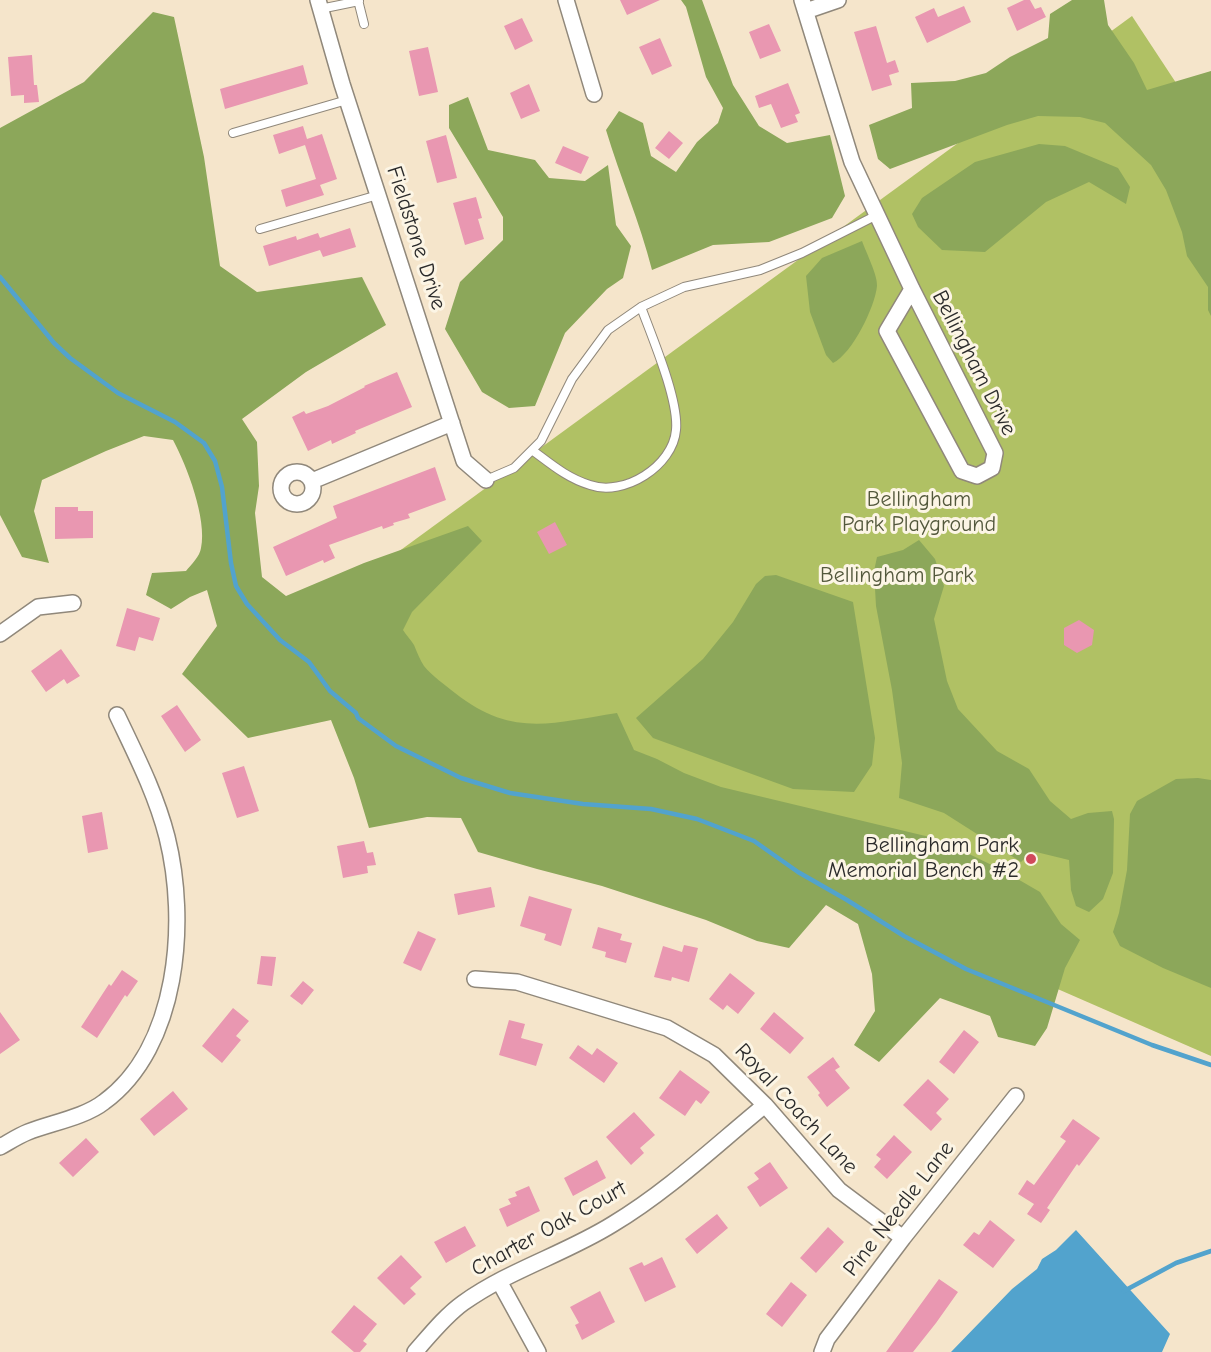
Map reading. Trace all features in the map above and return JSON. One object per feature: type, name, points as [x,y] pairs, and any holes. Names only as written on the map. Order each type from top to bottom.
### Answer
[{"type":"street","points":[[566,0],[594,94]]},
{"type":"street","points":[[804,6],[838,0]]},
{"type":"street","name":"Fieldstone Drive","points":[[319,5],[347,100],[465,461],[486,480]]},
{"type":"street","name":"Bellingham Drive","points":[[804,6],[852,162],[912,289],[995,453],[992,468],[977,476],[962,471],[887,331],[912,289]]},
{"type":"street","points":[[312,481],[452,423]]},
{"type":"street","points":[[0,634],[38,607],[73,603]]},
{"type":"street","points":[[0,1147],[26,1133],[104,1103],[137,1070],[154,1039],[171,987],[177,929],[176,894],[168,838],[150,783],[117,715]]},
{"type":"street","name":"Royal Coach Lane","points":[[475,979],[517,982],[667,1028],[714,1055],[765,1105],[839,1190],[903,1238]]},
{"type":"street","name":"Pine Needle Lane","points":[[822,1352],[827,1339],[903,1238],[1016,1096]]},
{"type":"street","name":"Charter Oak Court","points":[[415,1352],[461,1305],[499,1281],[582,1241],[636,1210],[765,1105]]},
{"type":"street","points":[[499,1281],[538,1352]]},
{"type":"lane","points":[[319,5],[359,1],[364,24]]},
{"type":"lane","points":[[233,133],[347,100]]},
{"type":"lane","points":[[260,229],[378,195]]},
{"type":"lane","points":[[486,480],[514,468],[541,441],[572,379],[608,330],[641,307],[684,287],[760,270],[802,253],[877,215]]},
{"type":"lane","points":[[532,450],[565,475],[593,487],[618,486],[643,477],[661,462],[673,442],[676,414],[641,307]]},
{"type":"green space","points":[[681,0],[702,0],[733,85],[759,126],[787,143],[830,135],[845,196],[832,218],[769,242],[713,245],[652,270],[606,130],[619,111],[643,123],[651,156],[676,172],[697,142],[718,123],[723,108],[706,77],[686,7]]},
{"type":"green space","points":[[1072,0],[1104,0],[1108,25],[1134,63],[1147,90],[1211,71],[1211,316],[1208,310],[1208,287],[1187,256],[1182,232],[1166,190],[1151,165],[1105,123],[1080,117],[1038,116],[1007,125],[890,169],[878,159],[869,125],[912,108],[911,83],[955,81],[986,73],[1010,57],[1048,38],[1050,14]]},
{"type":"green space","points":[[153,12],[174,17],[204,157],[220,266],[257,292],[362,277],[386,325],[306,372],[242,419],[257,442],[259,486],[255,513],[262,577],[286,596],[364,563],[468,526],[482,541],[412,612],[403,630],[414,645],[424,666],[431,673],[476,707],[495,717],[514,722],[552,723],[617,713],[634,750],[684,773],[721,787],[938,839],[1002,870],[1040,892],[1061,924],[1080,940],[1065,968],[1047,1028],[1035,1046],[998,1037],[990,1016],[940,998],[879,1062],[854,1045],[875,1011],[872,974],[858,924],[826,905],[789,948],[757,941],[706,920],[602,886],[478,852],[461,818],[427,817],[369,828],[354,778],[331,720],[248,738],[182,674],[217,626],[207,590],[171,609],[146,595],[152,573],[186,571],[201,548],[202,536],[198,508],[190,478],[173,440],[144,436],[42,480],[34,511],[49,563],[22,557],[0,515],[0,128],[84,82]]},
{"type":"green space","name":"Bellingham Park","points":[[1132,16],[1211,136],[1211,1056],[309,662],[346,590]]},
{"type":"green space","points":[[468,97],[488,150],[535,160],[549,178],[585,181],[608,165],[616,225],[631,246],[623,278],[607,289],[565,333],[535,406],[509,408],[482,392],[445,329],[460,282],[503,240],[503,217],[449,128],[449,105]]},
{"type":"green space","points":[[1039,144],[1065,146],[1118,168],[1130,187],[1126,204],[1089,182],[1046,202],[985,252],[942,250],[918,227],[912,214],[922,198],[975,162]]},
{"type":"green space","points":[[862,241],[876,276],[875,295],[855,340],[848,350],[833,363],[826,355],[810,312],[806,276],[822,258]]},
{"type":"green space","points":[[919,540],[935,559],[944,586],[934,619],[947,681],[958,709],[997,751],[1029,769],[1050,801],[1071,819],[1088,813],[1112,811],[1114,819],[1113,873],[1103,899],[1089,912],[1076,906],[1071,890],[1069,860],[1032,851],[1021,862],[944,813],[899,798],[902,763],[892,690],[876,606],[874,571],[877,557],[903,550]]},
{"type":"green space","points":[[776,575],[853,602],[875,738],[872,765],[854,792],[793,789],[653,738],[636,718],[703,659],[733,622],[756,584],[765,576]]},
{"type":"green space","points":[[1176,779],[1211,780],[1211,988],[1163,968],[1120,946],[1113,932],[1127,870],[1130,814],[1137,801]]},
{"type":"water","points":[[1076,1230],[1170,1334],[1162,1352],[951,1352],[1012,1289],[1037,1269],[1042,1259],[1056,1250]]},
{"type":"building","points":[[620,0],[660,0],[627,15]]},
{"type":"building","points":[[1024,0],[1030,0],[1035,9],[1041,7],[1046,17],[1017,31],[1007,8]]},
{"type":"building","points":[[964,6],[971,22],[927,43],[915,17],[934,8],[938,17]]},
{"type":"building","points":[[522,18],[533,41],[515,50],[504,26]]},
{"type":"building","points":[[769,24],[781,51],[760,59],[749,32]]},
{"type":"building","points":[[876,26],[887,63],[895,60],[899,72],[889,75],[892,85],[872,91],[854,32]]},
{"type":"building","points":[[660,38],[672,66],[652,75],[639,47]]},
{"type":"building","points":[[428,47],[438,92],[419,96],[409,51]]},
{"type":"building","points":[[32,55],[34,85],[37,85],[39,102],[24,103],[24,95],[11,96],[8,57]]},
{"type":"building","points":[[303,65],[308,84],[225,109],[220,89]]},
{"type":"building","points":[[788,83],[800,113],[795,115],[798,122],[781,128],[771,104],[759,108],[755,96]]},
{"type":"building","points":[[529,84],[540,111],[521,119],[510,93]]},
{"type":"building","points":[[303,126],[307,139],[322,134],[337,179],[320,185],[324,195],[286,207],[281,190],[316,179],[305,145],[279,154],[273,135]]},
{"type":"building","points":[[669,131],[683,143],[669,159],[655,148]]},
{"type":"building","points":[[446,135],[457,178],[437,183],[426,141]]},
{"type":"building","points":[[563,146],[589,157],[581,174],[555,163]]},
{"type":"building","points":[[476,197],[482,218],[478,219],[484,239],[465,245],[453,203]]},
{"type":"building","points":[[350,228],[356,247],[323,257],[320,250],[269,266],[263,246],[296,236],[297,240],[318,233],[320,238]]},
{"type":"building","points":[[397,372],[412,407],[355,431],[356,433],[332,444],[331,440],[308,451],[292,417],[304,411],[306,414],[328,406],[364,386]]},
{"type":"building","points":[[435,467],[446,500],[408,514],[410,518],[393,523],[394,525],[383,529],[382,526],[329,545],[335,558],[324,563],[323,560],[286,576],[273,547],[337,518],[333,506]]},
{"type":"building","points":[[55,507],[78,507],[78,511],[93,511],[93,538],[55,539]]},
{"type":"building","points":[[555,522],[567,545],[549,554],[537,532]]},
{"type":"building","points":[[127,608],[160,618],[153,641],[139,637],[135,651],[116,646]]},
{"type":"building","points":[[1079,620],[1094,630],[1092,645],[1077,653],[1064,645],[1064,628]]},
{"type":"building","points":[[61,649],[80,676],[67,684],[64,679],[46,692],[31,671]]},
{"type":"building","points":[[177,705],[201,740],[185,752],[161,716]]},
{"type":"building","points":[[244,766],[259,811],[237,818],[222,773]]},
{"type":"building","points":[[102,812],[108,849],[88,853],[82,816]]},
{"type":"building","points":[[364,841],[367,853],[373,852],[376,865],[367,866],[368,873],[343,878],[337,846]]},
{"type":"building","points":[[491,887],[495,907],[458,915],[454,894]]},
{"type":"building","points":[[529,896],[572,909],[561,946],[544,940],[546,934],[520,926]]},
{"type":"building","points":[[598,927],[622,934],[620,940],[632,943],[626,963],[605,957],[606,952],[592,948]]},
{"type":"building","points":[[418,931],[436,939],[421,971],[403,963]]},
{"type":"building","points":[[684,945],[698,948],[689,982],[672,977],[671,981],[654,977],[663,946],[682,952]]},
{"type":"building","points":[[261,956],[276,957],[272,986],[257,984]]},
{"type":"building","points":[[122,970],[138,981],[127,997],[125,995],[97,1038],[81,1027],[109,984],[111,986]]},
{"type":"building","points":[[730,973],[755,993],[738,1014],[727,1005],[723,1010],[709,999]]},
{"type":"building","points":[[303,981],[314,990],[302,1005],[290,996]]},
{"type":"building","points":[[233,1008],[249,1021],[236,1036],[241,1040],[222,1063],[202,1046]]},
{"type":"building","points":[[0,1012],[20,1040],[0,1054]]},
{"type":"building","points":[[774,1012],[804,1038],[790,1054],[760,1029]]},
{"type":"building","points":[[509,1020],[525,1024],[521,1038],[543,1044],[536,1066],[499,1055]]},
{"type":"building","points":[[964,1030],[979,1042],[954,1074],[939,1062]]},
{"type":"building","points":[[578,1045],[592,1055],[597,1048],[618,1063],[604,1083],[569,1058]]},
{"type":"building","points":[[833,1057],[840,1067],[835,1070],[850,1088],[827,1107],[818,1095],[820,1093],[807,1077]]},
{"type":"building","points":[[680,1070],[710,1092],[701,1104],[696,1100],[685,1116],[659,1098]]},
{"type":"building","points":[[928,1079],[949,1099],[936,1113],[942,1119],[931,1131],[903,1105]]},
{"type":"building","points":[[173,1091],[188,1109],[154,1136],[140,1119]]},
{"type":"building","points":[[634,1112],[655,1135],[640,1148],[644,1153],[631,1165],[606,1137]]},
{"type":"building","points":[[1073,1119],[1100,1138],[1079,1166],[1077,1164],[1047,1208],[1050,1210],[1041,1223],[1027,1214],[1034,1204],[1018,1194],[1027,1180],[1034,1185],[1066,1141],[1060,1137]]},
{"type":"building","points":[[894,1135],[912,1152],[887,1179],[874,1167],[881,1159],[876,1155]]},
{"type":"building","points":[[86,1138],[99,1152],[73,1177],[59,1163]]},
{"type":"building","points":[[597,1160],[606,1178],[573,1196],[564,1178]]},
{"type":"building","points":[[770,1162],[788,1188],[760,1207],[747,1187],[759,1179],[754,1173]]},
{"type":"building","points":[[529,1186],[540,1211],[507,1227],[499,1209],[511,1204],[508,1199],[517,1196],[515,1192]]},
{"type":"building","points":[[717,1214],[728,1228],[697,1254],[685,1239]]},
{"type":"building","points":[[990,1220],[1015,1240],[993,1268],[963,1245],[974,1232],[979,1235]]},
{"type":"building","points":[[465,1226],[476,1246],[446,1263],[434,1242]]},
{"type":"building","points":[[828,1227],[844,1242],[816,1273],[800,1258]]},
{"type":"building","points":[[401,1255],[422,1277],[410,1288],[416,1294],[404,1305],[377,1278]]},
{"type":"building","points":[[662,1257],[676,1287],[645,1302],[629,1268],[642,1262],[644,1266]]},
{"type":"building","points":[[939,1279],[958,1292],[936,1323],[913,1352],[886,1352]]},
{"type":"building","points":[[791,1282],[807,1295],[782,1327],[766,1314]]},
{"type":"building","points":[[600,1291],[615,1322],[582,1340],[575,1325],[579,1323],[570,1307]]},
{"type":"building","points":[[354,1305],[377,1324],[363,1341],[367,1344],[360,1352],[354,1352],[331,1332]]},
{"type":"waterway","points":[[0,277],[54,343],[70,358],[118,393],[175,422],[204,443],[215,461],[222,487],[231,563],[236,586],[247,604],[280,640],[309,662],[330,691],[356,713],[358,718],[396,746],[461,778],[510,793],[583,804],[651,809],[697,819],[754,841],[798,872],[904,936],[966,969],[1152,1045],[1211,1065]]},
{"type":"waterway","points":[[1124,1291],[1176,1263],[1211,1251]]},
{"type":"place","name":"Bellingham Park Memorial Bench #2","points":[[1031,859]]},
{"type":"park label","name":"Bellingham Park Playground","points":[[919,512]]}]
